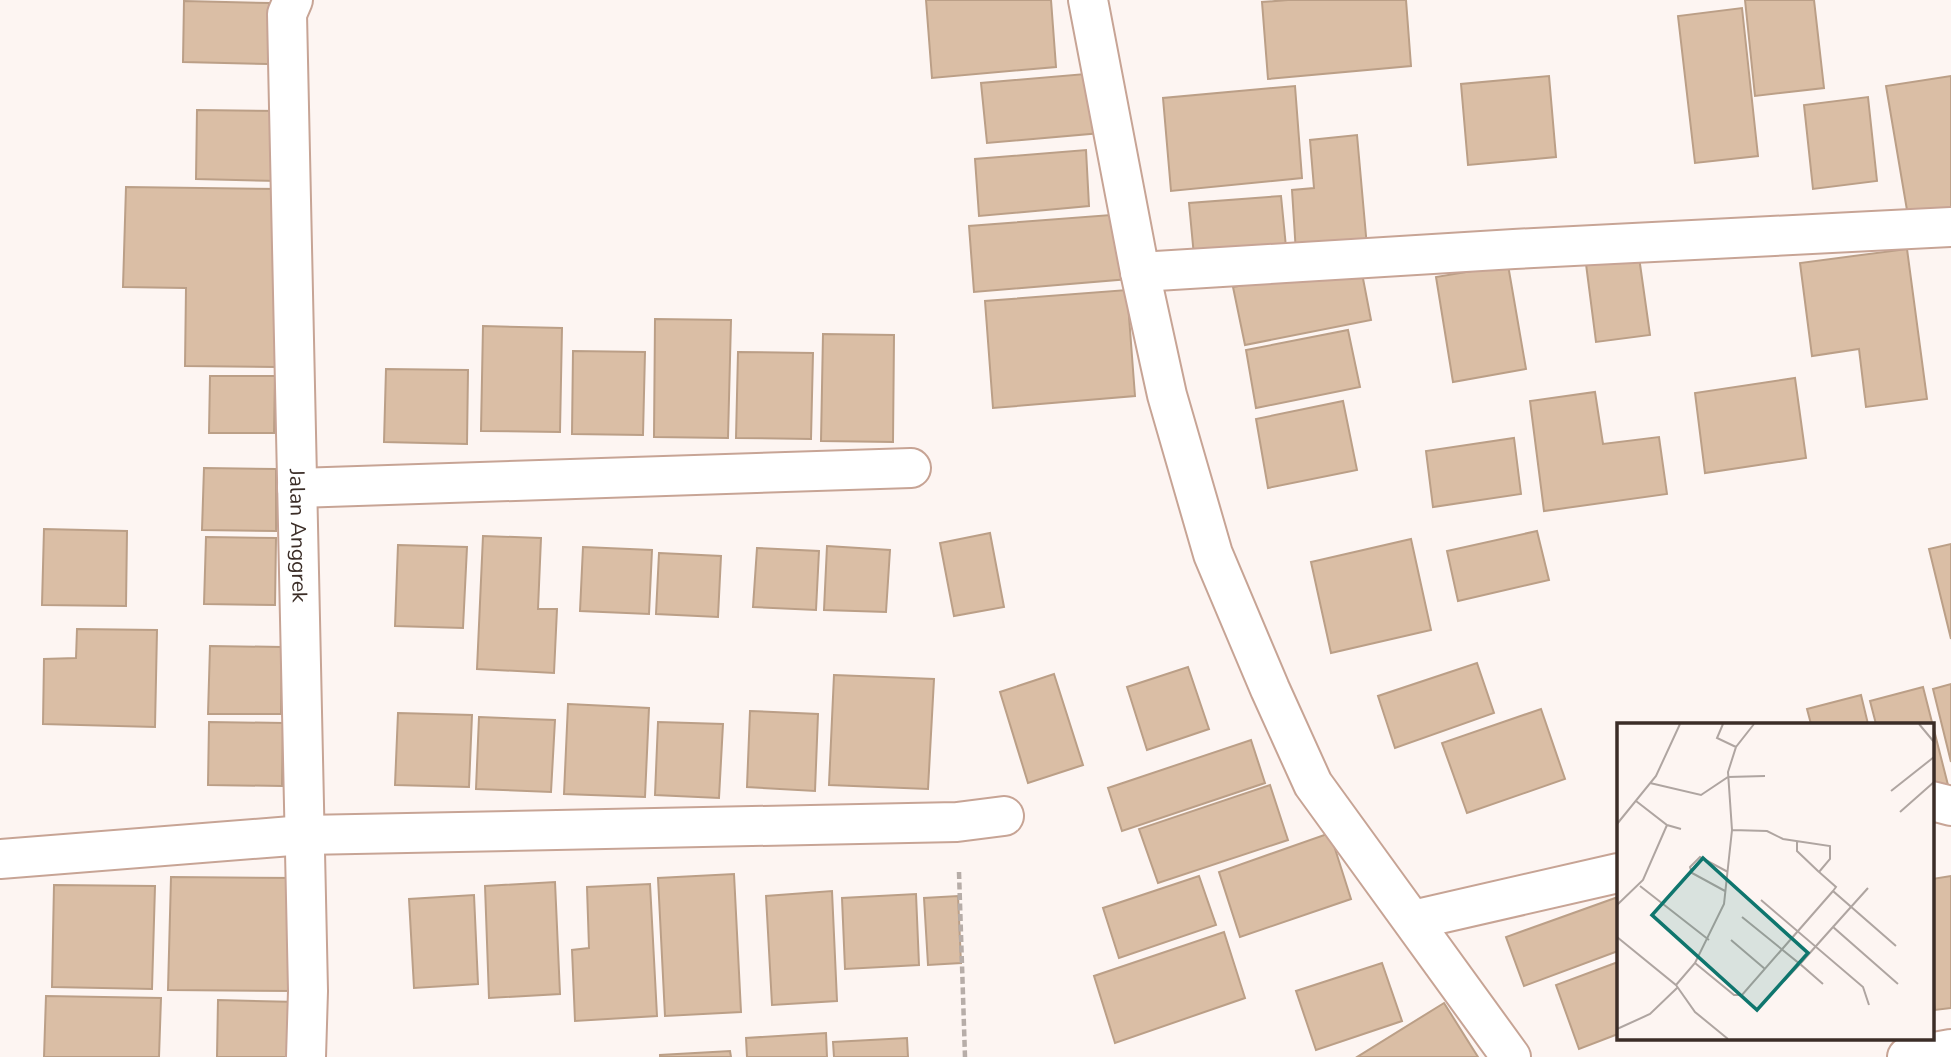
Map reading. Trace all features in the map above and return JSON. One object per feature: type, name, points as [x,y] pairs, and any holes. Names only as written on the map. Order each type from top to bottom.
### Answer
[{"type":"street","points":[[1088,0],[1140,272],[1167,395],[1213,554],[1313,784],[1511,1057]]},
{"type":"street","name":"Jalan Anggrek","points":[[290,7],[308,991],[306,1057]]},
{"type":"street","points":[[1140,272],[1514,248],[1951,227]]},
{"type":"street","points":[[297,488],[911,468]]},
{"type":"street","points":[[1934,802],[1951,806]]},
{"type":"street","points":[[0,859],[304,835],[957,822],[1004,816]]},
{"type":"street","points":[[1413,920],[1617,873]]},
{"type":"street","points":[[1907,1057],[1951,1049]]},
{"type":"path","points":[[957,822],[965,1057]]},
{"type":"building","points":[[926,0],[1051,0],[1056,67],[932,78]]},
{"type":"building","points":[[1406,0],[1411,66],[1268,79],[1262,2]]},
{"type":"building","points":[[1745,0],[1814,0],[1824,88],[1755,96]]},
{"type":"building","points":[[184,1],[269,3],[268,64],[183,62]]},
{"type":"building","points":[[1742,8],[1758,156],[1695,163],[1678,16]]},
{"type":"building","points":[[1097,73],[1101,133],[987,143],[981,83]]},
{"type":"building","points":[[1549,76],[1556,157],[1468,165],[1461,84]]},
{"type":"building","points":[[1951,76],[1951,209],[1908,216],[1886,86]]},
{"type":"building","points":[[1295,86],[1302,178],[1171,191],[1163,98]]},
{"type":"building","points":[[1868,97],[1877,181],[1813,189],[1804,105]]},
{"type":"building","points":[[197,110],[280,111],[279,181],[196,179]]},
{"type":"building","points":[[1357,135],[1367,247],[1296,253],[1292,190],[1314,188],[1310,140]]},
{"type":"building","points":[[1086,150],[1089,206],[979,216],[975,159]]},
{"type":"building","points":[[126,187],[281,189],[277,367],[185,366],[186,288],[123,287]]},
{"type":"building","points":[[1281,196],[1286,247],[1194,256],[1189,203]]},
{"type":"building","points":[[1124,214],[1129,279],[974,292],[969,226]]},
{"type":"building","points":[[1907,249],[1927,399],[1866,407],[1859,349],[1812,356],[1800,263]]},
{"type":"building","points":[[1639,257],[1650,335],[1596,342],[1586,264]]},
{"type":"building","points":[[1360,263],[1371,320],[1245,345],[1233,287]]},
{"type":"building","points":[[1508,265],[1526,369],[1453,382],[1436,277]]},
{"type":"building","points":[[1127,290],[1135,396],[993,408],[985,301]]},
{"type":"building","points":[[655,319],[731,320],[728,438],[654,437]]},
{"type":"building","points":[[483,326],[562,328],[560,432],[481,431]]},
{"type":"building","points":[[1348,330],[1360,387],[1256,408],[1246,350]]},
{"type":"building","points":[[823,334],[894,335],[893,442],[821,441]]},
{"type":"building","points":[[573,351],[645,352],[643,435],[572,434]]},
{"type":"building","points":[[738,352],[813,353],[811,439],[736,438]]},
{"type":"building","points":[[386,369],[468,370],[467,444],[384,442]]},
{"type":"building","points":[[210,376],[275,376],[274,433],[209,433]]},
{"type":"building","points":[[1795,378],[1806,458],[1705,473],[1695,393]]},
{"type":"building","points":[[1595,392],[1603,444],[1659,437],[1667,494],[1544,511],[1530,401]]},
{"type":"building","points":[[1343,401],[1357,470],[1268,488],[1256,419]]},
{"type":"building","points":[[1514,438],[1521,494],[1433,507],[1426,451]]},
{"type":"building","points":[[204,468],[276,469],[276,531],[202,530]]},
{"type":"building","points":[[44,529],[127,531],[126,606],[42,605]]},
{"type":"building","points":[[1537,531],[1549,580],[1458,601],[1447,551]]},
{"type":"building","points":[[990,533],[1004,607],[954,616],[940,543]]},
{"type":"building","points":[[483,536],[541,538],[538,609],[557,609],[554,673],[477,669]]},
{"type":"building","points":[[206,537],[276,538],[275,605],[204,604]]},
{"type":"building","points":[[1411,539],[1431,630],[1331,653],[1311,562]]},
{"type":"building","points":[[1951,544],[1951,639],[1929,549]]},
{"type":"building","points":[[398,545],[467,547],[463,628],[395,626]]},
{"type":"building","points":[[827,546],[890,550],[886,612],[824,610]]},
{"type":"building","points":[[583,547],[652,550],[649,614],[580,611]]},
{"type":"building","points":[[757,548],[819,551],[816,610],[753,607]]},
{"type":"building","points":[[659,553],[721,556],[718,617],[656,614]]},
{"type":"building","points":[[77,629],[157,630],[155,727],[43,724],[44,659],[76,658]]},
{"type":"building","points":[[210,646],[282,647],[281,714],[208,714]]},
{"type":"building","points":[[1477,663],[1494,713],[1395,748],[1378,696]]},
{"type":"building","points":[[1188,667],[1209,729],[1147,750],[1127,687]]},
{"type":"building","points":[[1054,674],[1083,765],[1028,783],[1000,692]]},
{"type":"building","points":[[834,675],[934,679],[928,789],[829,785]]},
{"type":"building","points":[[1951,684],[1951,762],[1933,689]]},
{"type":"building","points":[[1923,687],[1932,723],[1876,723],[1870,701]]},
{"type":"building","points":[[1861,695],[1868,723],[1811,723],[1807,709]]},
{"type":"building","points":[[568,704],[649,708],[645,797],[564,794]]},
{"type":"building","points":[[1541,709],[1565,779],[1467,813],[1442,743]]},
{"type":"building","points":[[750,711],[818,714],[815,791],[747,787]]},
{"type":"building","points":[[398,713],[472,715],[469,787],[395,785]]},
{"type":"building","points":[[479,717],[555,720],[551,792],[476,789]]},
{"type":"building","points":[[209,722],[283,723],[282,786],[208,785]]},
{"type":"building","points":[[658,722],[723,724],[719,798],[655,795]]},
{"type":"building","points":[[1934,730],[1948,785],[1934,788]]},
{"type":"building","points":[[1251,740],[1265,783],[1122,831],[1108,788]]},
{"type":"building","points":[[1270,785],[1288,840],[1158,883],[1139,829]]},
{"type":"building","points":[[1330,833],[1351,899],[1240,937],[1219,872]]},
{"type":"building","points":[[734,874],[741,1012],[665,1016],[658,878]]},
{"type":"building","points":[[1199,876],[1216,925],[1119,958],[1103,908]]},
{"type":"building","points":[[1951,876],[1951,1008],[1935,1010],[1934,1002],[1934,879]]},
{"type":"building","points":[[171,877],[299,878],[296,991],[168,990]]},
{"type":"building","points":[[555,882],[560,994],[489,998],[485,886]]},
{"type":"building","points":[[650,884],[657,1016],[575,1021],[572,950],[589,948],[587,887]]},
{"type":"building","points":[[54,885],[155,886],[152,989],[52,987]]},
{"type":"building","points":[[832,891],[837,1001],[772,1005],[766,896]]},
{"type":"building","points":[[916,894],[919,965],[845,969],[842,898]]},
{"type":"building","points":[[474,895],[478,984],[414,988],[409,899]]},
{"type":"building","points":[[958,896],[961,963],[928,965],[924,898]]},
{"type":"building","points":[[1617,897],[1617,951],[1524,986],[1506,937]]},
{"type":"building","points":[[1224,932],[1245,998],[1115,1043],[1094,976]]},
{"type":"building","points":[[1617,962],[1617,1034],[1579,1049],[1556,985]]},
{"type":"building","points":[[1382,963],[1402,1021],[1316,1050],[1296,991]]},
{"type":"building","points":[[46,996],[161,998],[159,1057],[44,1057]]},
{"type":"building","points":[[218,1000],[298,1002],[297,1057],[217,1057]]},
{"type":"building","points":[[1444,1003],[1478,1057],[1357,1057]]},
{"type":"building","points":[[826,1033],[827,1057],[747,1057],[746,1038]]},
{"type":"building","points":[[907,1038],[908,1057],[834,1057],[833,1042]]},
{"type":"building","points":[[730,1051],[731,1057],[660,1057],[660,1055]]}]
